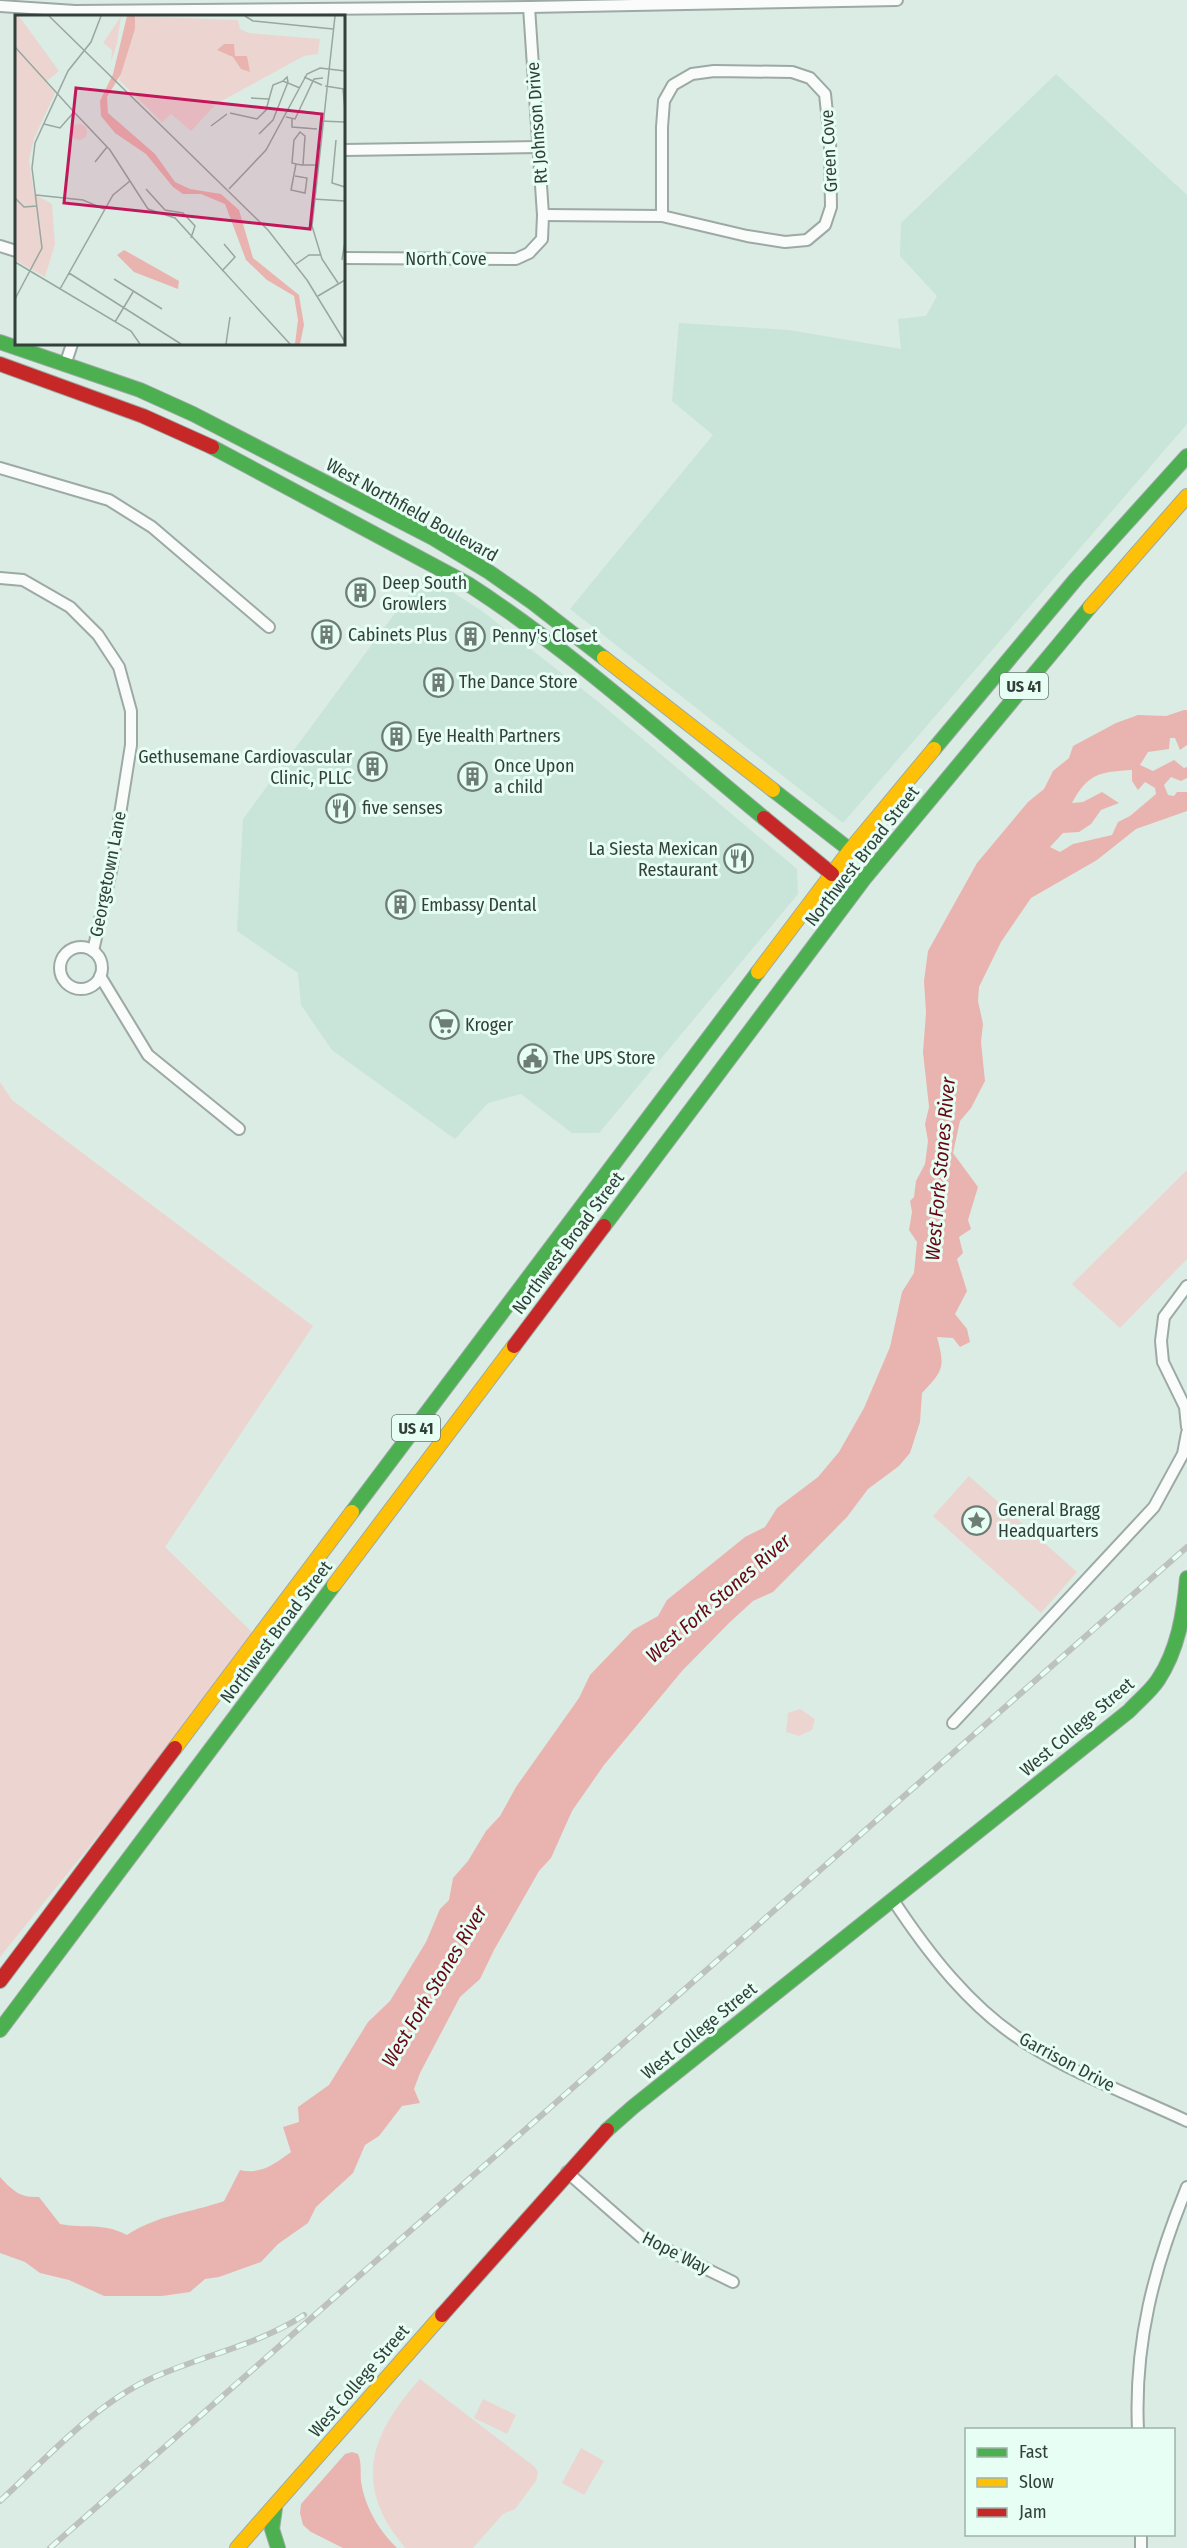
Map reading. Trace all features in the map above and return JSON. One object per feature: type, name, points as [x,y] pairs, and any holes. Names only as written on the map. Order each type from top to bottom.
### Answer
[{"type":"main road","name":"West Northfield Boulevard","points":[[0,342],[140,390],[218,426],[433,538],[489,572],[532,602],[857,864]]},
{"type":"main road","name":"West Northfield Boulevard","points":[[0,364],[143,416],[208,446],[444,570],[505,608],[597,680],[832,874]]},
{"type":"main road","points":[[208,446],[218,426]]},
{"type":"main road","name":"Northwest Broad Street","points":[[0,1981],[175,1773],[596,1213],[662,1124],[832,874],[857,864],[1087,588],[1187,456]]},
{"type":"main road","name":"Northwest Broad Street","points":[[0,2030],[175,1773],[857,864],[1087,588],[1187,496]]},
{"type":"main road","points":[[832,874],[857,864]]},
{"type":"main road","name":"West College Street","points":[[243,2546],[276,2504],[567,2172],[633,2107],[1129,1711],[1157,1682],[1171,1656],[1180,1629],[1187,1578]]},
{"type":"main road","points":[[276,2504],[270,2523],[271,2534],[278,2548]]},
{"type":"street","points":[[0,6],[370,4],[529,7],[897,0]]},
{"type":"street","name":"Rt Johnson Drive","points":[[529,7],[543,215],[542,239]]},
{"type":"street","name":"Green Cove","points":[[543,215],[662,216],[747,236],[785,242],[807,240],[825,225],[831,207],[830,141],[825,94],[810,78],[792,72],[714,71],[692,74],[673,85],[664,102],[662,216]]},
{"type":"street","points":[[345,150],[539,147]]},
{"type":"street","name":"North Cove","points":[[345,258],[516,259],[529,253],[542,239]]},
{"type":"street","points":[[0,246],[15,251]]},
{"type":"street","points":[[65,365],[72,345]]},
{"type":"street","points":[[0,468],[109,500],[152,526],[269,627]]},
{"type":"street","name":"Georgetown Lane","points":[[0,578],[23,580],[70,607],[98,635],[119,667],[130,711],[131,745],[111,871],[93,951]]},
{"type":"street","points":[[100,976],[90,986],[77,988],[70,986],[62,975],[61,962],[69,951],[81,947],[93,951],[101,963],[100,976],[148,1055],[239,1129]]},
{"type":"street","points":[[1187,1286],[1164,1317],[1161,1341],[1163,1362],[1185,1407],[1187,1427]]},
{"type":"street","points":[[953,1723],[1154,1507],[1183,1454],[1187,1433]]},
{"type":"street","name":"Garrison Drive","points":[[893,1900],[913,1931],[965,1994],[1016,2036],[1055,2060],[1187,2121]]},
{"type":"street","name":"Hope Way","points":[[567,2172],[641,2237],[733,2282]]},
{"type":"street","points":[[1138,2428],[1138,2356],[1145,2317],[1168,2234],[1187,2187]]},
{"type":"shaded area","points":[[1056,74],[1187,195],[1187,424],[843,823],[570,609],[713,435],[672,401],[679,323],[789,330],[901,349],[898,319],[926,316],[937,296],[900,256],[901,223]]},
{"type":"shaded area","points":[[424,574],[482,611],[601,704],[797,869],[798,894],[599,1133],[572,1133],[521,1094],[488,1103],[455,1139],[332,1050],[301,1005],[298,973],[237,931],[243,819]]},
{"type":"shaded area","points":[[0,1082],[12,1100],[313,1326],[165,1547],[258,1638],[0,1957]]},
{"type":"shaded area","points":[[1187,1170],[1187,1259],[1120,1328],[1072,1284]]},
{"type":"shaded area","points":[[969,1476],[1077,1572],[1041,1613],[933,1516]]},
{"type":"shaded area","points":[[800,1709],[815,1719],[812,1730],[799,1736],[786,1732],[788,1713]]},
{"type":"shaded area","points":[[420,2379],[535,2467],[538,2472],[536,2481],[515,2509],[503,2514],[473,2548],[405,2548],[388,2525],[377,2501],[373,2481],[378,2445],[394,2411]]},
{"type":"shaded area","points":[[483,2399],[516,2415],[507,2434],[474,2418]]},
{"type":"shaded area","points":[[581,2448],[604,2461],[584,2495],[562,2483]]},
{"type":"water","name":"West Fork Stones River","points":[[1187,710],[1187,745],[1180,750],[1175,738],[1170,738],[1169,749],[1148,752],[1140,765],[1153,771],[1174,760],[1184,768],[1187,767],[1187,778],[1181,781],[1171,777],[1164,785],[1168,795],[1174,796],[1177,792],[1187,792],[1187,811],[1136,829],[1097,860],[1031,898],[1001,942],[979,987],[978,1001],[983,1024],[981,1042],[985,1081],[971,1108],[960,1121],[953,1153],[978,1187],[968,1220],[971,1229],[959,1237],[963,1253],[957,1259],[967,1291],[955,1314],[967,1329],[970,1342],[960,1347],[953,1338],[937,1337],[941,1368],[935,1379],[922,1393],[920,1422],[910,1453],[899,1466],[868,1489],[847,1517],[773,1592],[753,1601],[729,1623],[682,1671],[604,1765],[572,1811],[551,1858],[539,1871],[480,1979],[460,1997],[420,2073],[414,2089],[420,2103],[402,2106],[379,2136],[365,2145],[353,2173],[316,2207],[308,2223],[278,2244],[261,2262],[219,2277],[205,2279],[190,2292],[162,2296],[104,2296],[69,2280],[40,2273],[25,2262],[0,2253],[0,2177],[17,2193],[39,2197],[60,2224],[110,2228],[127,2235],[150,2223],[224,2201],[240,2170],[261,2170],[291,2152],[283,2127],[299,2122],[298,2107],[329,2085],[368,2022],[390,2001],[426,1942],[440,1909],[449,1900],[453,1878],[468,1861],[486,1831],[500,1816],[516,1787],[579,1698],[590,1675],[633,1630],[658,1616],[667,1600],[745,1537],[765,1527],[777,1508],[818,1477],[839,1452],[864,1408],[890,1347],[902,1292],[914,1273],[917,1242],[909,1230],[912,1212],[910,1201],[914,1197],[916,1181],[925,1164],[928,1141],[925,1124],[929,1107],[923,1052],[926,1013],[924,981],[928,951],[977,863],[1028,802],[1044,789],[1053,771],[1069,758],[1073,746],[1116,723],[1138,715],[1166,716]],"holes":[[[1132,770],[1132,781],[1138,790],[1145,782],[1155,788],[1156,794],[1130,816],[1118,822],[1112,835],[1073,844],[1060,852],[1050,847],[1063,833],[1079,832],[1091,824],[1101,810],[1119,803],[1102,792],[1083,802],[1072,803],[1090,780],[1103,773]]]},
{"type":"water","points":[[352,2452],[358,2454],[359,2457],[361,2482],[369,2509],[384,2534],[397,2548],[343,2548],[311,2532],[303,2525],[300,2513],[301,2504],[345,2454]]},
{"type":"railway","points":[[50,2548],[1187,1547]]},
{"type":"railway","points":[[0,2501],[70,2435],[128,2391],[167,2372],[267,2335],[304,2315]]},
{"type":"traffic: fast","points":[[0,342],[140,390],[193,414],[433,538],[489,572],[532,602],[604,658]]},
{"type":"traffic: fast","points":[[212,447],[468,584],[507,610],[582,667],[764,818]]},
{"type":"traffic: fast","points":[[934,749],[1076,579],[1187,456]]},
{"type":"traffic: fast","points":[[604,1226],[864,879],[1090,607]]},
{"type":"traffic: fast","points":[[773,790],[850,850]]},
{"type":"traffic: fast","points":[[352,1512],[758,972]]},
{"type":"traffic: fast","points":[[607,2130],[1129,1711],[1155,1684],[1171,1656],[1182,1618],[1187,1578]]},
{"type":"traffic: fast","points":[[0,2030],[334,1585]]},
{"type":"traffic: fast","points":[[275,2508],[272,2529],[278,2548]]},
{"type":"traffic: slow","points":[[1090,607],[1187,496]]},
{"type":"traffic: slow","points":[[604,658],[773,790]]},
{"type":"traffic: slow","points":[[758,972],[850,850],[934,749]]},
{"type":"traffic: slow","points":[[334,1585],[514,1346]]},
{"type":"traffic: slow","points":[[175,1748],[352,1512]]},
{"type":"traffic: slow","points":[[237,2548],[442,2315]]},
{"type":"traffic: jam","points":[[0,364],[143,416],[212,447]]},
{"type":"traffic: jam","points":[[764,818],[832,874]]},
{"type":"traffic: jam","points":[[514,1346],[604,1226]]},
{"type":"traffic: jam","points":[[0,1981],[175,1748]]},
{"type":"traffic: jam","points":[[442,2315],[607,2130]]},
{"type":"place","name":"Deep South Growlers","points":[[361,593]]},
{"type":"place","name":"Cabinets Plus","points":[[327,635]]},
{"type":"place","name":"Penny's Closet","points":[[471,636]]},
{"type":"place","name":"The Dance Store","points":[[438,682]]},
{"type":"place","name":"Eye Health Partners","points":[[396,736]]},
{"type":"place","name":"Gethusemane Cardiovascular Clinic, PLLC","points":[[373,767]]},
{"type":"place","name":"Once Upon a child","points":[[473,776]]},
{"type":"place","name":"five senses","points":[[341,808]]},
{"type":"place","name":"La Siesta Mexican Restaurant","points":[[739,859]]},
{"type":"place","name":"Embassy Dental","points":[[400,905]]},
{"type":"place","name":"Kroger","points":[[444,1025]]},
{"type":"place","name":"The UPS Store","points":[[532,1058]]},
{"type":"place","name":"General Bragg Headquarters","points":[[977,1520]]}]
